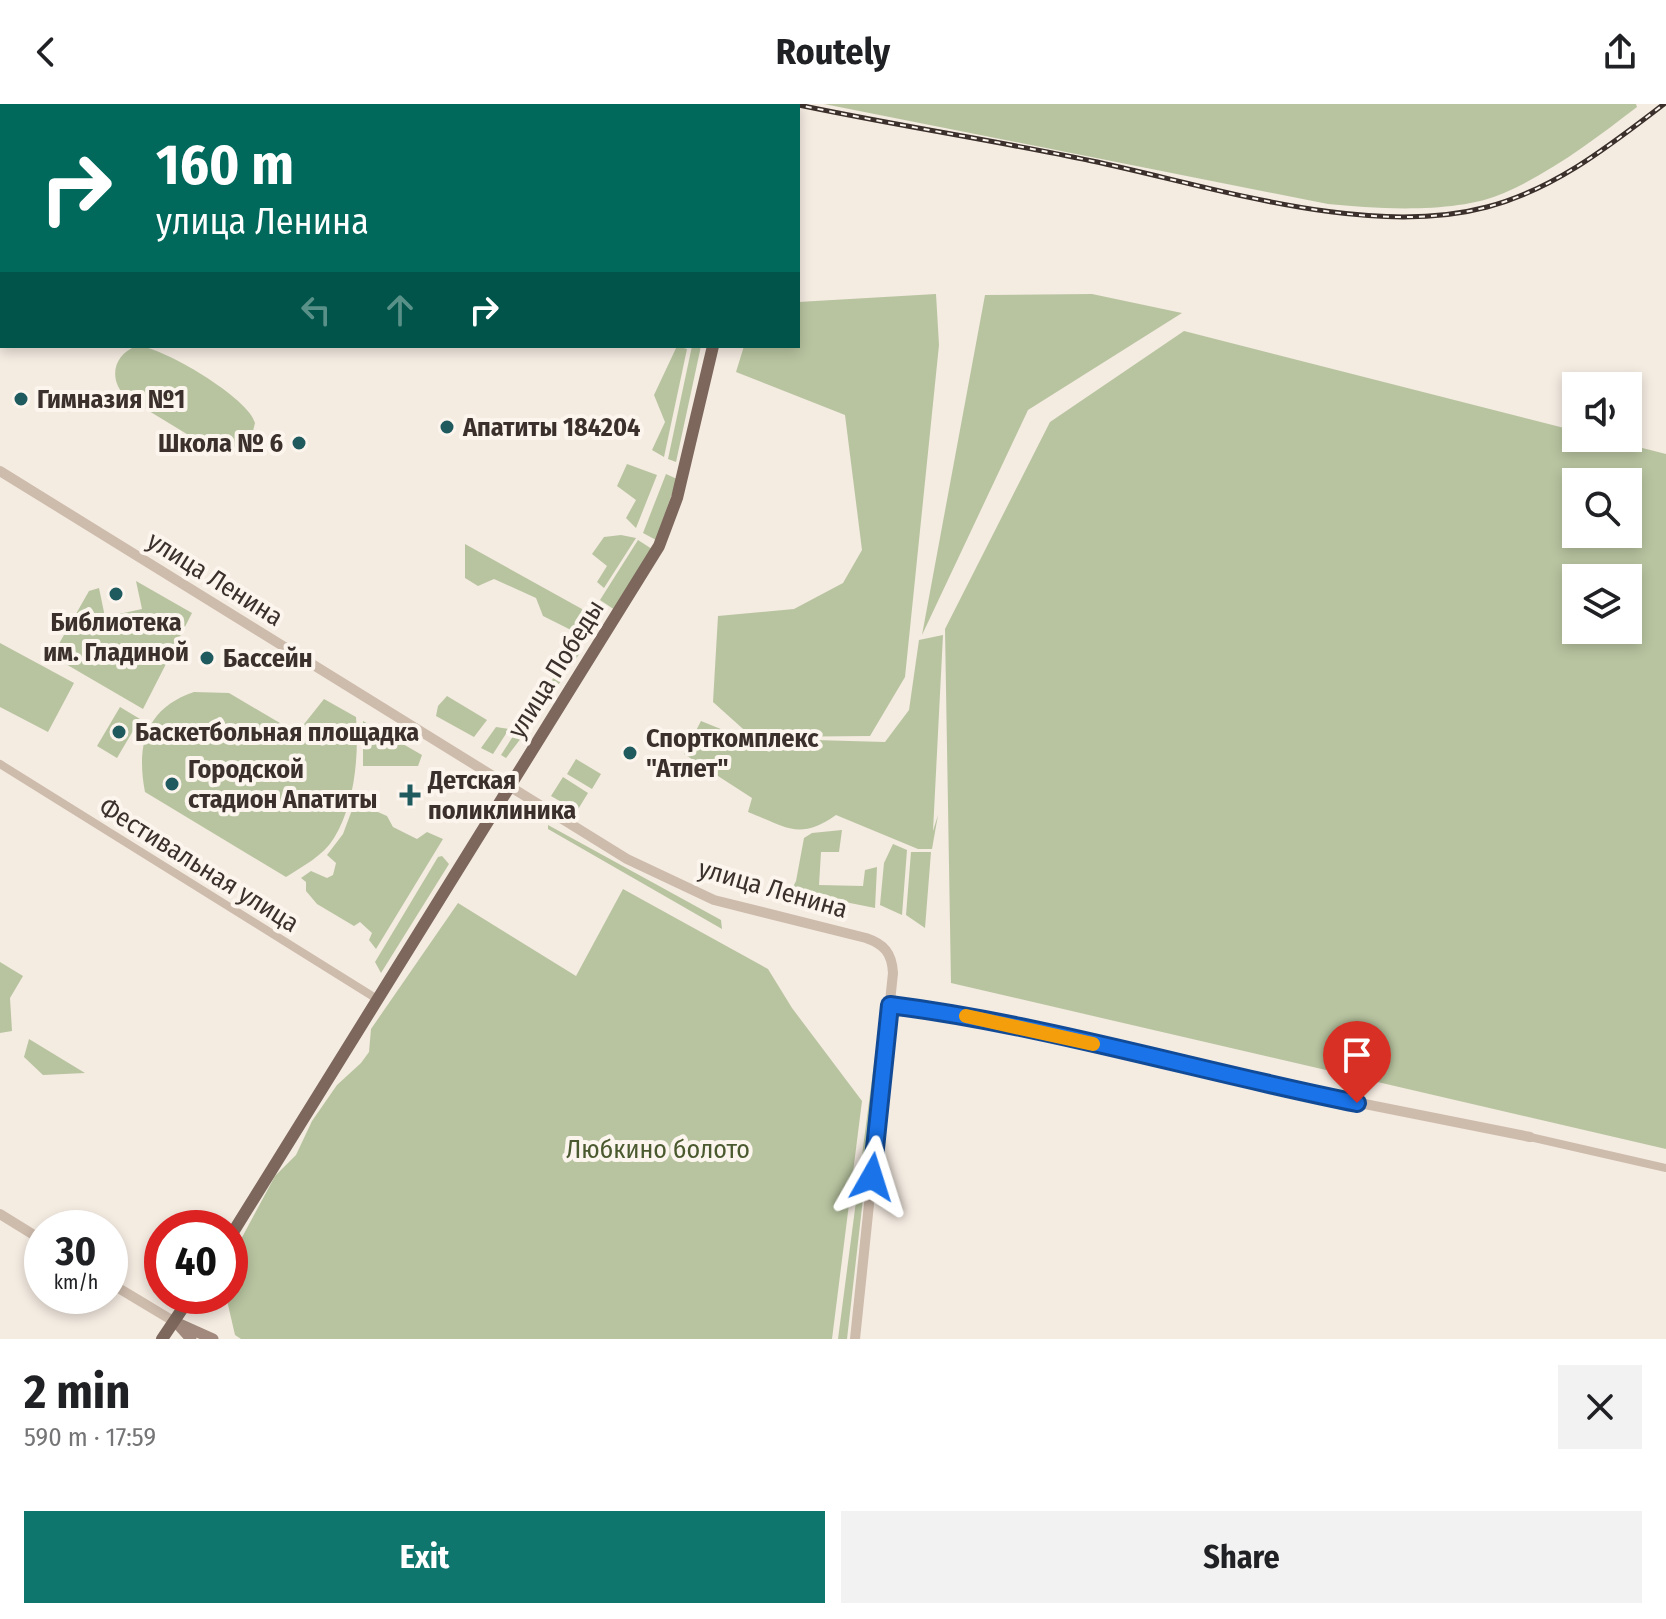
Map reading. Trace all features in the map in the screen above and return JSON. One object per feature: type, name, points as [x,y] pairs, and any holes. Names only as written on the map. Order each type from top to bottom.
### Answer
[{"type":"main road","name":"улица Победы","points":[[247,1210],[659,546],[677,498],[713,348]]},
{"type":"main road","points":[[162,1339],[180,1314]]},
{"type":"main road","points":[[175,1322],[191,1339]]},
{"type":"main road","points":[[175,1322],[213,1339]]},
{"type":"street","name":"улица Ленина","points":[[0,471],[627,859],[680,886],[879,943],[892,961],[890,1005],[855,1339]]},
{"type":"street","name":"Фестивальная улица","points":[[0,764],[377,999]]},
{"type":"street","points":[[890,1005],[1010,1024],[1209,1073],[1530,1137],[1666,1168]]},
{"type":"street","points":[[0,1214],[24,1229]]},
{"type":"street","points":[[128,1294],[175,1322]]},
{"type":"green space","points":[[824,104],[1636,104],[1637,107],[1556,165],[1504,193],[1464,204],[1393,208],[1328,204]]},
{"type":"green space","points":[[936,294],[939,345],[905,677],[870,736],[752,737],[713,702],[718,616],[794,609],[843,583],[862,550],[845,415],[736,372],[743,348],[800,348],[800,302]]},
{"type":"green space","points":[[1092,294],[1182,313],[1028,410],[922,635],[985,295]]},
{"type":"green space","points":[[1184,331],[1562,427],[1562,452],[1642,452],[1642,448],[1666,454],[1666,1149],[951,983],[945,629],[1050,422]]},
{"type":"green space","points":[[149,348],[184,364],[222,388],[250,413],[255,423],[250,443],[232,454],[218,453],[126,397],[115,376],[118,361],[129,350]]},
{"type":"green space","points":[[676,348],[687,349],[664,457],[652,450],[665,422],[654,395]]},
{"type":"green space","points":[[692,348],[701,348],[676,462],[668,459]]},
{"type":"green space","points":[[627,464],[657,475],[636,528],[626,518],[636,500],[617,486]]},
{"type":"green space","points":[[666,474],[677,479],[656,540],[643,533]]},
{"type":"green space","points":[[621,535],[636,538],[604,588],[597,582],[607,566],[592,554],[604,537]]},
{"type":"green space","points":[[638,540],[652,549],[615,610],[600,600]]},
{"type":"green space","points":[[465,544],[582,609],[586,614],[575,632],[543,616],[536,598],[494,579],[478,586],[465,578]]},
{"type":"green space","points":[[136,581],[192,613],[143,709],[52,656],[89,591],[99,588],[105,617],[142,609]]},
{"type":"green space","points":[[943,635],[933,831],[938,815],[932,849],[918,849],[836,815],[812,828],[783,826],[748,812],[752,798],[684,754],[701,721],[743,738],[885,742],[909,710],[919,640]]},
{"type":"green space","points":[[0,643],[74,683],[48,732],[0,707]]},
{"type":"green space","points":[[573,647],[582,650],[539,713],[533,710]]},
{"type":"green space","points":[[194,692],[229,693],[297,733],[324,699],[356,717],[354,779],[341,825],[324,850],[286,877],[145,792],[142,759],[148,730],[165,708]]},
{"type":"green space","points":[[447,696],[487,720],[474,737],[436,716],[438,706]]},
{"type":"green space","name":"Баскетбольная площадка","points":[[120,707],[140,719],[117,758],[97,746]]},
{"type":"green space","points":[[363,721],[422,755],[418,766],[363,766]]},
{"type":"green space","points":[[496,727],[509,729],[493,754],[481,748]]},
{"type":"green space","points":[[517,730],[525,733],[506,758],[501,755]]},
{"type":"green space","points":[[576,759],[601,774],[592,789],[567,774]]},
{"type":"green space","points":[[563,777],[588,793],[577,811],[551,796]]},
{"type":"green space","points":[[355,802],[387,816],[393,827],[417,839],[427,832],[443,839],[376,949],[369,940],[372,933],[360,922],[354,926],[317,904],[306,891],[306,882],[301,878],[311,871],[327,878],[333,875],[336,863],[327,855],[343,834]]},
{"type":"green space","points":[[548,825],[721,920],[722,929],[548,829]]},
{"type":"green space","points":[[842,830],[839,852],[821,852],[819,885],[863,886],[865,870],[877,867],[875,908],[835,900],[787,899],[796,881],[804,838],[812,833]]},
{"type":"green space","points":[[893,844],[907,850],[902,915],[880,905],[884,863]]},
{"type":"green space","points":[[911,852],[931,852],[925,928],[906,915]]},
{"type":"green space","points":[[442,856],[449,864],[381,973],[375,962],[438,857]]},
{"type":"green space","name":"Любкино болото","points":[[623,889],[768,969],[792,1008],[862,1101],[832,1339],[241,1339],[235,1335],[230,1314],[248,1314],[248,1226],[275,1176],[296,1155],[312,1121],[337,1085],[369,1052],[371,1029],[458,903],[576,976]]},
{"type":"green space","points":[[0,962],[23,976],[10,998],[12,1031],[0,1033]]},
{"type":"green space","points":[[882,1032],[847,1339],[838,1339],[878,1033]]},
{"type":"green space","points":[[29,1039],[85,1073],[43,1075],[24,1057]]},
{"type":"railway","points":[[800,105],[1055,153],[1290,205],[1392,217],[1441,215],[1512,199],[1558,178],[1664,104]]},
{"type":"slow traffic","points":[[966,1016],[1093,1044]]},
{"type":"place","name":"Гимназия №1","points":[[21,399]]},
{"type":"place","name":"Апатиты 184204","points":[[447,427]]},
{"type":"place","name":"Школа № 6","points":[[299,443]]},
{"type":"place","name":"Библиотека им. Гладиной","points":[[116,594]]},
{"type":"place","name":"Бассейн","points":[[207,658]]},
{"type":"place","name":"Баскетбольная площадка","points":[[119,732]]},
{"type":"place","name":"Спорткомплекс \"Атлет\"","points":[[630,753]]},
{"type":"place","name":"Городской стадион Апатиты","points":[[172,784]]},
{"type":"place","name":"Детская поликлиника","points":[[410,795]]},
{"type":"route","points":[[872,1177],[890,1005],[1010,1024],[1209,1073],[1357,1103]]}]
